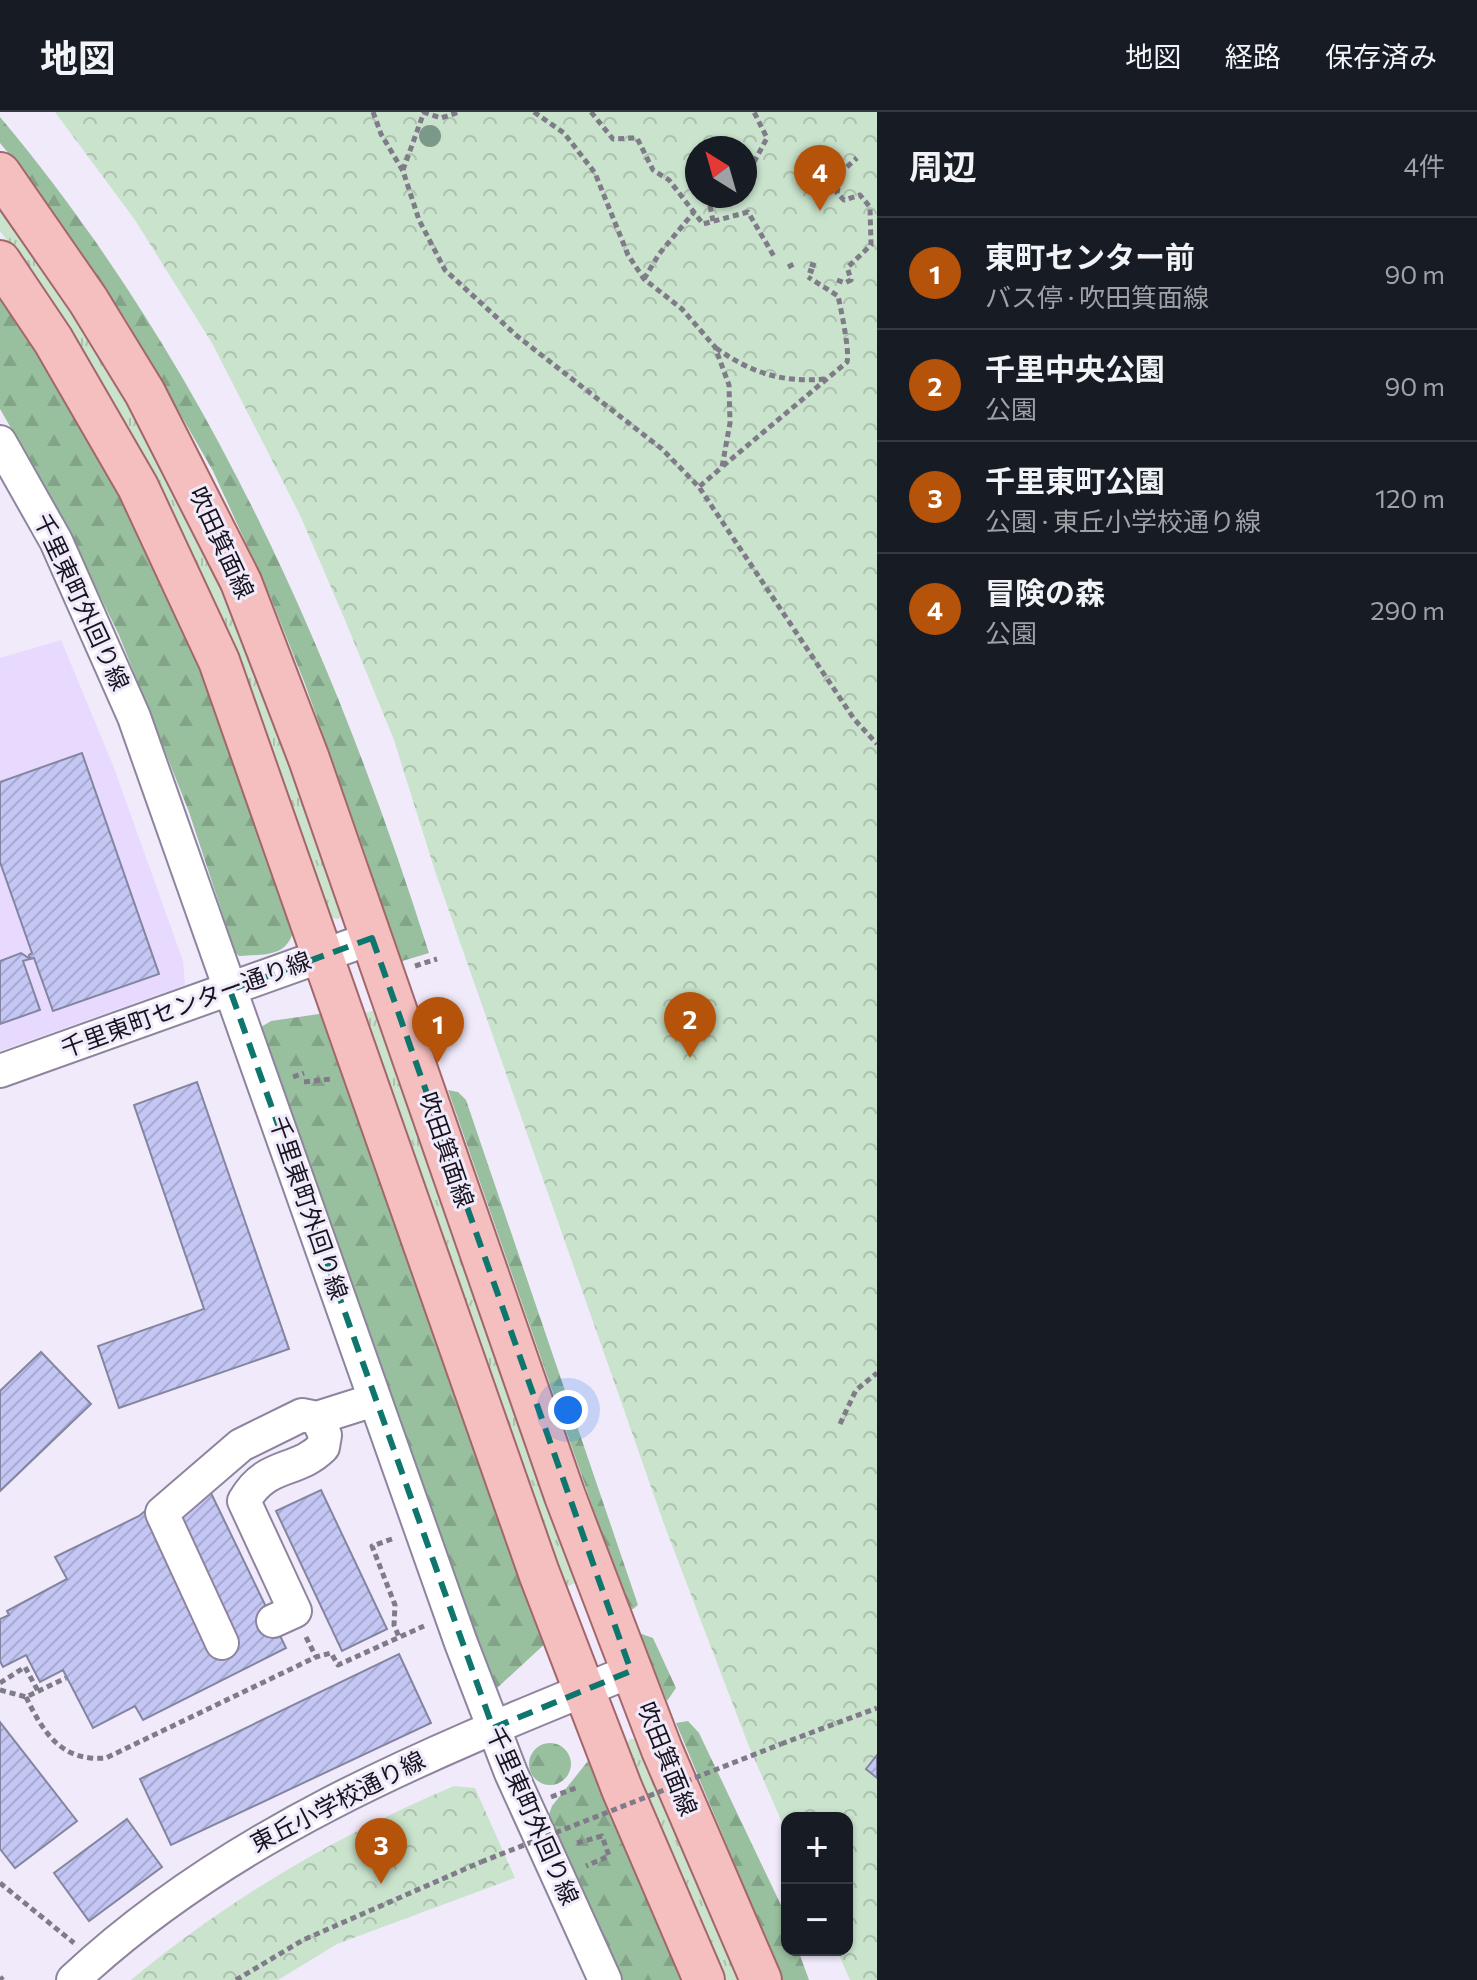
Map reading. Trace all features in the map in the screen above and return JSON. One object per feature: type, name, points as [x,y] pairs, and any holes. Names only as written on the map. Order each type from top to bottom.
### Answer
[{"type":"main road","name":"吹田箕面線","points":[[0,173],[111,336],[204,504],[274,664],[565,1496],[631,1671],[761,1980]]},
{"type":"main road","name":"吹田箕面線","points":[[0,261],[53,340],[119,453],[194,602],[240,718],[505,1478],[583,1691],[704,1980]]},
{"type":"street","name":"千里東町外回り線","points":[[0,442],[56,541],[115,670],[171,817],[374,1400],[493,1728],[605,1980]]},
{"type":"street","name":"千里東町センター通り線","points":[[0,1071],[372,938]]},
{"type":"street","points":[[222,1643],[162,1513],[241,1445],[302,1415],[317,1418],[374,1400]]},
{"type":"street","points":[[273,1621],[295,1611],[240,1525],[244,1501],[268,1473],[305,1460],[323,1447],[325,1435],[317,1418]]},
{"type":"street","name":"東丘小学校通り線","points":[[84,1970],[192,1885],[281,1827],[355,1789],[631,1671]]},
{"type":"path","points":[[373,112],[381,134],[403,171],[419,220],[445,270],[517,336],[662,449],[699,487],[854,719],[877,744]]},
{"type":"path","points":[[403,171],[423,112],[441,118],[459,112]]},
{"type":"path","points":[[534,112],[564,133],[595,173],[628,255],[644,279],[682,309],[715,347],[738,364],[768,376],[797,382],[827,379]]},
{"type":"path","points":[[591,112],[613,139],[637,138],[653,170],[669,180],[703,224],[748,212],[775,258]]},
{"type":"path","points":[[754,112],[767,138],[757,156]]},
{"type":"path","points":[[837,280],[845,283],[851,280],[848,268],[871,245],[870,207],[860,195],[844,200],[837,193],[841,172],[857,158]]},
{"type":"path","points":[[710,208],[713,221]]},
{"type":"path","points":[[644,279],[659,254],[694,212]]},
{"type":"path","points":[[788,267],[796,263]]},
{"type":"path","points":[[809,267],[818,270]]},
{"type":"path","points":[[699,487],[844,368],[850,347],[841,324],[838,296],[808,277]]},
{"type":"path","points":[[715,347],[729,385],[730,423],[722,467]]},
{"type":"path","points":[[406,969],[437,959]]},
{"type":"path","points":[[304,1082],[340,1077]]},
{"type":"path","points":[[840,1424],[856,1390],[877,1373]]},
{"type":"path","points":[[392,1539],[372,1546],[395,1605],[394,1625],[399,1637]]},
{"type":"path","points":[[26,1697],[41,1727],[57,1747],[81,1757],[106,1758],[316,1657],[331,1653],[338,1665],[424,1626]]},
{"type":"path","points":[[0,1683],[25,1667],[38,1691]]},
{"type":"path","points":[[0,1690],[26,1697],[66,1678]]},
{"type":"path","points":[[236,1980],[303,1940],[481,1862],[877,1708]]},
{"type":"path","points":[[578,1845],[602,1836],[609,1856],[596,1861]]},
{"type":"path","points":[[0,1883],[84,1970]]},
{"type":"highlighted area","points":[[372,938],[631,1671],[493,1728],[230,990]]},
{"type":"shaded area","points":[[61,640],[114,768],[183,961],[185,985],[0,1051],[0,658]]},
{"type":"green space","points":[[55,112],[877,112],[877,1980],[850,1980],[840,1956],[853,1956],[853,1812],[781,1812],[781,1820],[748,1744],[664,1524],[435,871],[394,740],[300,515],[212,343],[135,220]]},
{"type":"green space","points":[[0,117],[73,210],[140,308],[200,409],[255,514],[351,730],[429,953],[399,962],[367,859],[305,684],[270,596],[213,471],[126,320],[28,177],[0,143]]},
{"type":"green space","points":[[0,202],[83,327],[135,413],[205,546],[244,637],[296,775],[343,915],[338,919],[330,917],[18,255],[0,231]]},
{"type":"green space","points":[[0,291],[99,449],[215,699],[294,929],[286,945],[273,953],[239,956],[235,952],[189,812],[119,635],[59,512],[0,409]]},
{"type":"green space","points":[[379,1009],[580,1581],[564,1588],[361,1014]]},
{"type":"green space","points":[[326,1013],[549,1640],[495,1690],[261,1027],[271,1021]]},
{"type":"green space","points":[[448,1090],[458,1092],[466,1100],[638,1605],[629,1612]]},
{"type":"green space","points":[[639,1633],[653,1638],[676,1688],[667,1701]]},
{"type":"green space","points":[[688,1721],[699,1733],[781,1905],[781,1956],[800,1956],[809,1980],[783,1980],[676,1723]]},
{"type":"green space","points":[[630,1739],[637,1739],[742,1980],[724,1980],[625,1746]]},
{"type":"green space","points":[[550,1743],[565,1749],[571,1764],[565,1779],[550,1785],[535,1779],[529,1764],[535,1749]]},
{"type":"green space","points":[[592,1756],[686,1980],[619,1980],[548,1817],[552,1806]]},
{"type":"green space","points":[[454,1786],[475,1788],[515,1878],[337,1944],[278,1980],[131,1980],[206,1922],[285,1871],[368,1826]]},
{"type":"building","points":[[82,753],[159,974],[53,1011],[34,958],[30,959],[32,953],[0,862],[0,782]]},
{"type":"building","points":[[21,953],[30,959],[23,961],[40,1010],[0,1024],[0,961]]},
{"type":"building","points":[[197,1082],[289,1349],[119,1408],[98,1346],[204,1309],[134,1105]]},
{"type":"building","points":[[41,1352],[91,1404],[0,1491],[0,1391]]},
{"type":"building","points":[[211,1457],[209,1489],[286,1648],[143,1720],[135,1706],[93,1728],[63,1670],[40,1682],[26,1655],[3,1667],[0,1661],[0,1619],[9,1615],[7,1611],[67,1579],[55,1557],[139,1516]]},
{"type":"building","points":[[321,1490],[387,1629],[342,1651],[276,1511]]},
{"type":"building","points":[[399,1654],[431,1723],[171,1845],[140,1779]]},
{"type":"building","points":[[0,1722],[77,1821],[15,1868],[0,1849]]},
{"type":"building","points":[[877,1755],[877,1778],[866,1769]]},
{"type":"building","points":[[127,1819],[162,1867],[89,1921],[54,1873]]},
{"type":"place","name":"冒険の森","points":[[820,211]]},
{"type":"place","name":"千里中央公園","points":[[690,1058]]},
{"type":"place","name":"東町センター前","points":[[438,1063]]},
{"type":"place","name":"千里東町公園","points":[[381,1884]]}]
